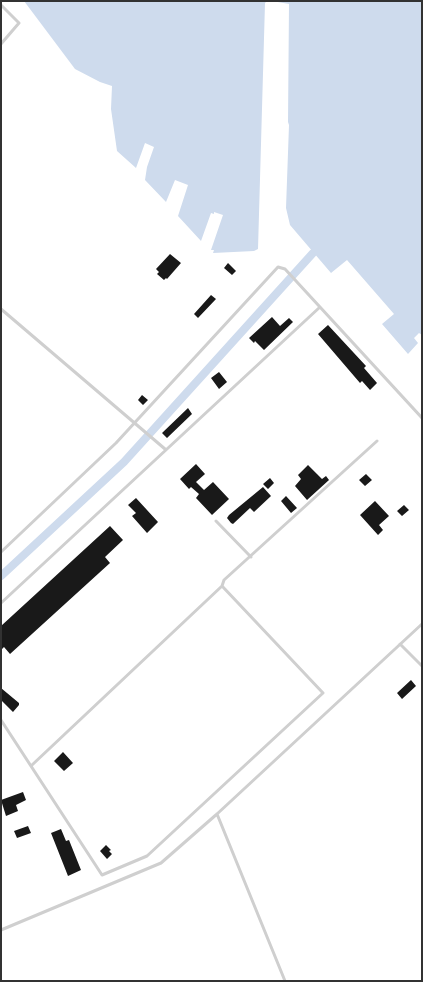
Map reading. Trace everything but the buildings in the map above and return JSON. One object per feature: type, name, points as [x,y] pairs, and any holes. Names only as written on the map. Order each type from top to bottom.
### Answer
[{"type":"lane","points":[[1,5],[19,23],[1,44]]},
{"type":"lane","points":[[1,552],[116,443],[278,267],[285,269],[422,418]]},
{"type":"lane","points":[[1,603],[165,448],[320,306]]},
{"type":"lane","points":[[1,309],[165,448]]},
{"type":"lane","points":[[32,765],[222,586],[224,580],[377,441]]},
{"type":"lane","points":[[216,521],[250,557]]},
{"type":"lane","points":[[1,720],[102,875],[147,856],[322,692],[222,586]]},
{"type":"lane","points":[[1,930],[160,863],[217,814],[422,624]]},
{"type":"lane","points":[[400,644],[422,666]]},
{"type":"lane","points":[[217,814],[285,981]]},
{"type":"water","points":[[24,1],[267,1],[265,3],[258,249],[254,251],[213,253],[214,250],[211,250],[223,215],[214,212],[214,214],[211,213],[201,241],[178,216],[188,185],[175,180],[166,202],[145,180],[154,147],[145,143],[136,168],[117,151],[111,109],[112,86],[75,69]]},
{"type":"water","points":[[272,1],[422,1],[422,335],[419,333],[414,338],[418,343],[408,354],[382,324],[394,314],[347,260],[331,273],[290,225],[286,208],[289,125],[289,4]]},
{"type":"waterway","points":[[1,576],[124,462],[313,253]]}]
